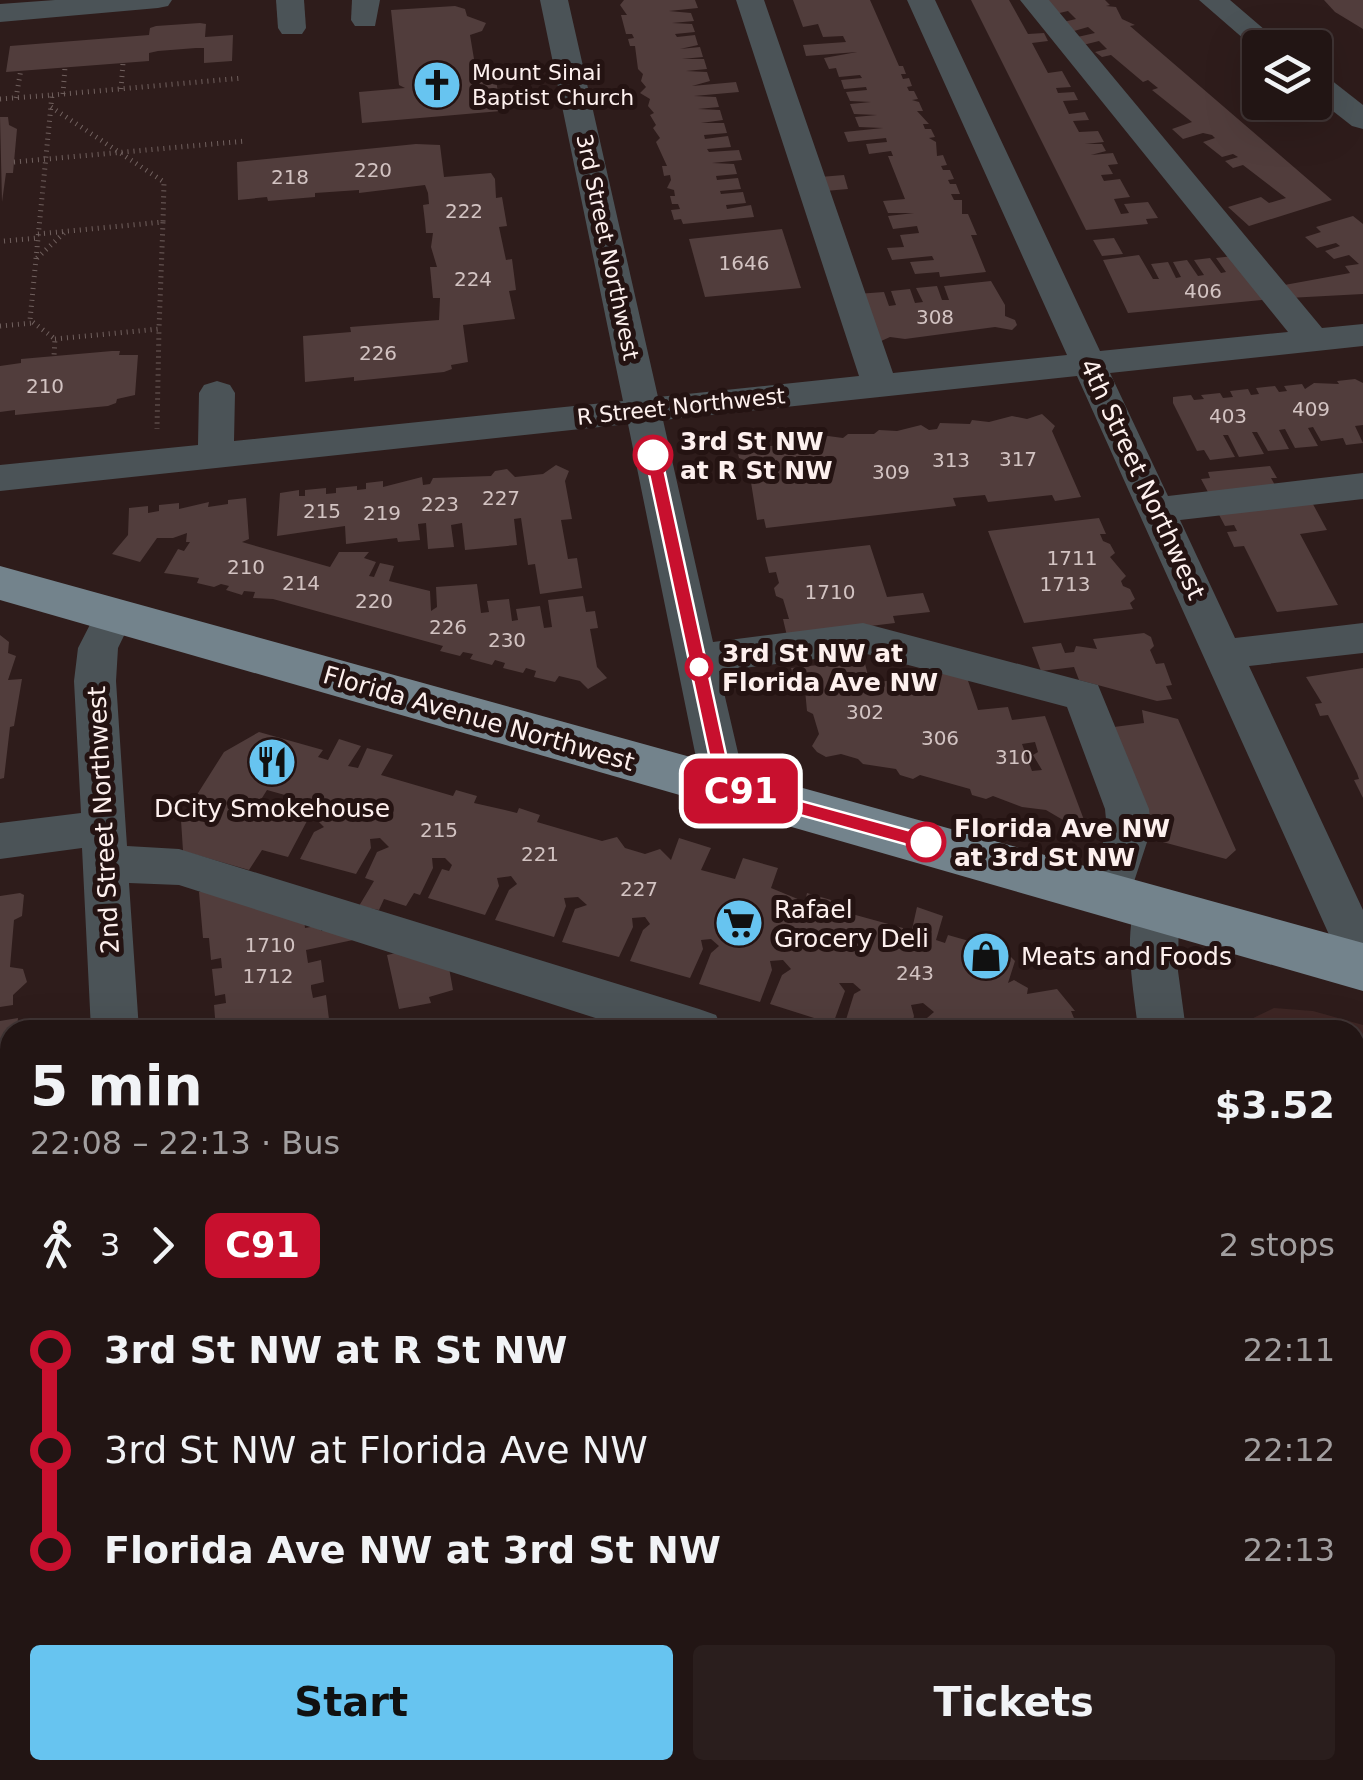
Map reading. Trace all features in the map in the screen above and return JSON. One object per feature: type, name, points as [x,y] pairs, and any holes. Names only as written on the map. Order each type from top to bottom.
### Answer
[{"type":"main road","name":"Florida Avenue Northwest","points":[[0,583],[1363,963]]},
{"type":"street","points":[[0,13],[158,0]]},
{"type":"street","name":"3rd Street Northwest","points":[[554,0],[724,787]]},
{"type":"street","points":[[750,0],[880,386]]},
{"type":"street","name":"4th Street Northwest","points":[[921,0],[1225,654],[1343,867],[1363,963]]},
{"type":"street","points":[[1034,0],[1313,340]]},
{"type":"street","points":[[1213,0],[1250,30]]},
{"type":"street","points":[[1338,91],[1363,120]]},
{"type":"street","name":"R Street Northwest","points":[[0,478],[1363,335]]},
{"type":"street","points":[[216,393],[216,456]]},
{"type":"street","points":[[1157,510],[1363,486]]},
{"type":"street","name":"2nd Street Northwest","points":[[114,615],[101,638],[95,671],[115,1020]]},
{"type":"street","points":[[697,659],[863,638],[1083,696],[1128,809],[1133,900],[1155,971],[1161,1020]]},
{"type":"street","points":[[1225,654],[1363,638]]},
{"type":"street","points":[[0,841],[105,846],[667,1020]]},
{"type":"path","points":[[122,89],[123,62]]},
{"type":"path","points":[[63,94],[65,67]]},
{"type":"path","points":[[16,98],[21,70]]},
{"type":"path","points":[[0,99],[243,78]]},
{"type":"path","points":[[52,95],[30,320],[55,339],[159,329]]},
{"type":"path","points":[[51,107],[164,182],[157,441]]},
{"type":"path","points":[[14,162],[246,140]]},
{"type":"path","points":[[4,241],[163,222]]},
{"type":"path","points":[[36,259],[66,231]]},
{"type":"path","points":[[0,326],[34,323]]},
{"type":"path","points":[[54,356],[55,339]]},
{"type":"shaded area","points":[[1274,1008],[1313,1011],[1345,1020],[1249,1020]]},
{"type":"building","points":[[624,0],[695,0],[698,8],[669,11],[691,13],[694,21],[672,23],[692,24],[695,32],[675,34],[695,35],[698,45],[680,49],[700,47],[703,57],[682,59],[704,59],[707,69],[686,71],[707,72],[710,81],[692,86],[736,82],[739,92],[694,96],[716,97],[719,107],[698,109],[720,110],[723,120],[701,123],[724,123],[727,133],[704,135],[705,139],[728,136],[731,147],[707,149],[709,152],[739,150],[742,160],[712,163],[734,164],[737,174],[716,176],[717,180],[738,178],[741,189],[720,191],[743,192],[746,203],[726,205],[727,209],[751,205],[754,217],[683,224],[681,219],[674,220],[671,210],[680,209],[678,204],[672,204],[670,196],[675,196],[674,190],[667,188],[671,180],[670,175],[664,176],[662,166],[667,166],[656,142],[660,138],[653,128],[656,125],[650,115],[654,113],[648,106],[650,99],[640,93],[646,87],[641,81],[643,74],[638,69],[635,46],[630,46],[628,39],[634,38],[626,34],[621,15],[627,15],[620,5]]},
{"type":"building","points":[[793,0],[870,0],[899,66],[903,66],[903,79],[909,78],[912,86],[907,87],[918,99],[912,100],[919,102],[923,111],[917,111],[929,124],[923,124],[925,129],[931,129],[935,137],[929,138],[936,142],[937,156],[943,155],[947,165],[941,166],[950,170],[954,179],[948,180],[956,184],[960,194],[951,194],[954,200],[962,200],[962,214],[968,214],[977,235],[971,235],[986,272],[940,277],[939,272],[915,274],[910,262],[934,260],[932,256],[892,260],[887,248],[904,247],[900,235],[919,233],[917,226],[893,229],[888,216],[914,213],[888,213],[883,201],[905,199],[888,156],[893,156],[891,151],[869,154],[866,144],[887,142],[886,138],[848,142],[844,132],[883,128],[859,127],[855,117],[877,115],[854,114],[850,104],[871,102],[850,101],[846,92],[867,90],[866,87],[844,89],[841,80],[862,78],[839,77],[836,68],[829,69],[824,58],[857,52],[806,56],[803,45],[846,42],[843,36],[823,37],[818,24],[803,27]]},
{"type":"building","points":[[971,0],[1009,0],[1028,34],[1044,33],[1048,41],[1032,43],[1048,73],[1062,71],[1071,87],[1056,88],[1058,93],[1074,92],[1078,100],[1063,101],[1069,114],[1085,112],[1089,120],[1073,121],[1079,132],[1098,131],[1104,142],[1085,144],[1102,144],[1106,151],[1091,155],[1113,153],[1118,164],[1108,165],[1113,174],[1101,175],[1104,181],[1120,179],[1130,197],[1114,199],[1121,214],[1129,213],[1124,204],[1148,202],[1158,218],[1146,219],[1148,224],[1086,230]]},
{"type":"building","points":[[1039,0],[1105,0],[1110,5],[1106,6],[1116,7],[1122,19],[1135,25],[1130,26],[1332,200],[1249,226],[1228,207],[1261,197],[1269,203],[1286,198],[1243,165],[1233,168],[1225,161],[1238,157],[1222,157],[1203,142],[1215,138],[1212,135],[1203,133],[1183,139],[1172,129],[1192,122],[1152,90],[1158,88],[1148,80],[1143,82],[1111,55],[1102,57],[1095,52],[1107,49],[1099,41],[1079,46],[1073,38],[1095,33],[1088,27],[1067,33],[1059,23],[1076,19],[1068,11],[1051,15]]},
{"type":"building","points":[[1324,0],[1363,0],[1363,29],[1335,12]]},
{"type":"building","points":[[455,6],[486,23],[482,31],[470,35],[477,77],[471,82],[496,80],[501,111],[362,123],[359,92],[405,88],[399,85],[391,10]]},
{"type":"building","points":[[206,24],[205,37],[233,35],[232,61],[204,63],[204,48],[196,48],[149,53],[149,61],[6,72],[10,46],[149,35],[150,28],[156,26]]},
{"type":"building","points":[[0,117],[8,117],[9,125],[17,129],[13,173],[6,173],[2,202]]},
{"type":"building","points":[[440,145],[444,177],[491,173],[495,179],[496,198],[502,197],[507,226],[499,227],[506,260],[512,259],[516,290],[509,291],[515,319],[463,325],[468,362],[451,365],[452,369],[444,372],[305,382],[303,336],[351,332],[350,327],[439,320],[440,298],[433,298],[430,267],[437,267],[431,247],[433,233],[426,233],[423,205],[429,204],[428,193],[425,185],[359,193],[315,193],[315,197],[268,201],[267,197],[238,200],[237,162]]},
{"type":"building","points":[[844,175],[848,189],[825,191],[820,177]]},
{"type":"building","points":[[1353,216],[1363,224],[1363,294],[1288,298],[1279,286],[1350,273],[1345,266],[1359,264],[1349,255],[1334,259],[1325,251],[1340,246],[1336,243],[1317,248],[1305,237],[1321,232],[1316,227]]},
{"type":"building","points":[[782,229],[801,288],[705,297],[689,239]]},
{"type":"building","points":[[1114,238],[1123,254],[1102,256],[1093,240]]},
{"type":"building","points":[[1139,255],[1153,279],[1159,279],[1151,264],[1168,262],[1176,278],[1181,277],[1173,262],[1187,260],[1198,276],[1204,275],[1194,260],[1210,258],[1221,273],[1226,272],[1216,258],[1233,256],[1272,299],[1128,313],[1103,260]]},
{"type":"building","points":[[991,281],[1005,305],[1005,316],[1015,320],[1017,325],[1012,330],[995,327],[905,339],[890,337],[879,342],[857,294],[884,292],[889,306],[896,305],[891,291],[910,289],[915,303],[923,302],[916,288],[937,286],[942,300],[949,300],[944,286]]},
{"type":"building","points":[[120,351],[119,355],[138,355],[135,395],[117,399],[108,406],[15,415],[15,410],[0,412],[0,366],[21,363],[21,359]]},
{"type":"building","points":[[1355,379],[1363,383],[1363,425],[1355,426],[1363,443],[1346,445],[1343,438],[1321,441],[1313,427],[1308,428],[1318,446],[1295,448],[1285,429],[1279,430],[1289,449],[1268,451],[1257,432],[1252,432],[1264,454],[1239,457],[1228,435],[1223,435],[1235,457],[1210,460],[1204,450],[1197,451],[1173,403],[1173,397],[1191,395],[1194,400],[1204,399],[1201,395],[1220,393],[1223,398],[1233,397],[1230,391],[1248,389],[1251,395],[1259,394],[1256,388],[1275,386],[1279,392],[1287,391],[1284,386],[1302,384],[1305,389],[1314,383],[1339,384],[1337,381]]},
{"type":"building","points":[[1042,414],[1055,426],[1052,431],[1081,497],[1055,501],[1052,495],[988,502],[985,495],[953,498],[956,506],[766,528],[764,519],[757,520],[750,476],[743,468],[747,461],[739,458],[737,450],[740,445],[782,445],[785,441],[843,438],[848,434],[874,434],[921,425],[929,430],[937,429],[940,423],[970,424],[972,420],[989,422],[1012,416],[1027,419]]},
{"type":"building","points":[[556,465],[569,471],[565,481],[572,519],[561,520],[568,559],[577,558],[582,588],[540,594],[535,564],[528,565],[521,518],[514,519],[517,545],[465,550],[462,523],[451,525],[454,547],[428,549],[426,523],[418,524],[420,540],[398,542],[397,538],[346,544],[345,526],[277,536],[280,493],[299,490],[299,496],[305,496],[305,490],[326,488],[326,494],[336,493],[336,488],[366,489],[366,483],[383,481],[383,487],[422,477],[423,485],[430,484],[433,478],[491,476],[507,469],[515,477],[543,474]]},
{"type":"building","points":[[1270,466],[1277,478],[1271,478],[1276,487],[1209,494],[1201,479],[1210,478],[1208,472]]},
{"type":"building","points":[[1308,495],[1327,530],[1300,534],[1338,605],[1277,612],[1244,546],[1234,547],[1227,532],[1237,531],[1234,525],[1225,526],[1217,511]]},
{"type":"building","points":[[246,498],[249,539],[242,542],[330,567],[339,552],[369,552],[364,558],[376,562],[369,576],[374,577],[380,563],[394,566],[389,581],[430,591],[431,611],[437,607],[436,587],[477,584],[481,613],[489,612],[487,601],[509,599],[512,621],[518,620],[516,609],[540,606],[544,628],[552,627],[548,600],[583,596],[586,612],[595,611],[598,628],[590,629],[597,667],[607,678],[588,689],[580,681],[559,676],[555,682],[534,677],[536,671],[526,668],[523,673],[503,668],[505,663],[495,660],[492,665],[470,659],[473,654],[463,652],[460,656],[440,651],[443,646],[273,599],[253,598],[255,592],[244,591],[242,595],[226,590],[229,586],[214,587],[197,583],[199,578],[164,573],[178,549],[184,551],[190,542],[186,542],[187,533],[157,538],[140,562],[112,554],[128,535],[129,508],[148,506],[148,513],[159,511],[159,505],[179,503],[179,509],[209,502],[208,507]]},
{"type":"building","points":[[1099,518],[1106,534],[1100,534],[1103,541],[1115,553],[1110,557],[1126,576],[1121,581],[1135,599],[1130,603],[1133,609],[1024,623],[988,531]]},
{"type":"building","points":[[870,545],[887,597],[923,593],[930,612],[893,616],[895,623],[787,636],[783,619],[789,619],[783,599],[776,596],[776,572],[769,573],[765,557]]},
{"type":"building","points":[[1144,633],[1151,637],[1154,646],[1150,650],[1156,664],[1164,663],[1172,685],[1166,686],[1172,699],[1157,701],[1079,680],[1074,667],[1041,671],[1032,647],[1061,643],[1065,653],[1074,652],[1076,646],[1097,649],[1093,639]]},
{"type":"building","points":[[0,635],[9,642],[8,653],[16,656],[8,680],[22,679],[14,726],[10,727],[4,778],[0,779]]},
{"type":"building","points":[[864,660],[870,683],[902,679],[905,691],[936,687],[932,675],[965,672],[978,710],[1008,707],[1012,720],[1045,716],[1084,820],[1063,820],[1046,810],[1022,807],[993,796],[986,799],[972,795],[970,789],[920,775],[913,779],[900,775],[896,769],[863,764],[841,754],[826,757],[812,746],[819,734],[813,714],[807,711],[805,690],[798,691],[791,668]],"holes":[[[1035,742],[1038,752],[1033,755],[1042,770],[1032,771],[1022,744]]]},
{"type":"building","points":[[1363,668],[1363,798],[1354,780],[1359,779],[1357,773],[1328,715],[1320,716],[1315,704],[1322,703],[1306,677]]},
{"type":"building","points":[[1142,710],[1178,719],[1236,850],[1226,859],[1159,841],[1114,727],[1144,723]]},
{"type":"building","points":[[259,732],[323,750],[318,757],[328,760],[339,739],[361,746],[348,766],[358,768],[367,748],[393,755],[381,775],[453,796],[456,790],[477,796],[474,803],[517,813],[519,808],[540,815],[537,822],[602,841],[617,837],[625,848],[645,854],[660,849],[671,860],[679,838],[711,848],[701,870],[735,879],[743,858],[778,868],[771,888],[805,902],[807,893],[831,900],[830,908],[903,928],[903,932],[911,934],[917,907],[943,916],[936,940],[945,943],[948,935],[969,941],[969,946],[981,951],[985,948],[1008,954],[1015,961],[1008,983],[1014,980],[1028,988],[1027,994],[1057,989],[1075,1011],[1071,1011],[1075,1020],[926,1020],[934,1012],[923,1003],[911,1005],[913,1020],[846,1020],[854,994],[861,990],[853,983],[839,983],[845,991],[834,1020],[820,1020],[770,1004],[782,975],[791,969],[783,960],[770,961],[772,970],[760,1002],[699,984],[711,953],[719,946],[711,939],[701,940],[703,949],[690,978],[630,961],[643,930],[650,924],[645,917],[632,918],[633,927],[619,957],[562,942],[575,909],[587,905],[578,897],[564,898],[566,906],[554,937],[495,920],[509,890],[517,884],[511,876],[497,878],[499,886],[485,915],[428,898],[442,869],[449,871],[452,865],[445,858],[432,858],[433,868],[420,895],[414,893],[406,906],[384,899],[379,910],[359,906],[374,881],[365,878],[377,852],[389,847],[380,838],[370,839],[371,848],[356,874],[300,859],[314,832],[324,827],[317,820],[307,821],[288,857],[262,850],[249,870],[183,851],[181,820],[224,752]],"holes":[[[267,790],[292,797],[278,822],[252,814]]]},
{"type":"building","points":[[221,887],[304,918],[305,928],[321,925],[321,931],[351,925],[353,940],[306,950],[308,963],[321,960],[324,982],[311,985],[313,998],[326,995],[329,1019],[215,1020],[214,1005],[226,1003],[225,994],[215,996],[212,969],[222,968],[221,958],[211,960],[209,938],[203,938],[199,892]]},
{"type":"building","points":[[24,895],[22,916],[14,920],[10,967],[23,969],[27,982],[13,995],[13,1005],[0,1007],[0,896]]},
{"type":"building","points":[[419,948],[447,957],[453,990],[429,997],[431,1003],[399,1009],[387,955]]},
{"type":"bus line","name":"C91","points":[[653,455],[724,787],[926,842]]},
{"type":"place","name":"Mount Sinai Baptist Church","points":[[437,85]]},
{"type":"place","name":"3rd St NW at R St NW","points":[[653,455]]},
{"type":"place","name":"3rd St NW at Florida Ave NW","points":[[699,667]]},
{"type":"place","name":"DCity Smokehouse","points":[[272,762]]},
{"type":"place","name":"Florida Ave NW at 3rd St NW","points":[[926,842]]},
{"type":"place","name":"Rafael Grocery Deli","points":[[739,923]]},
{"type":"place","name":"Meats and Foods","points":[[986,956]]}]
